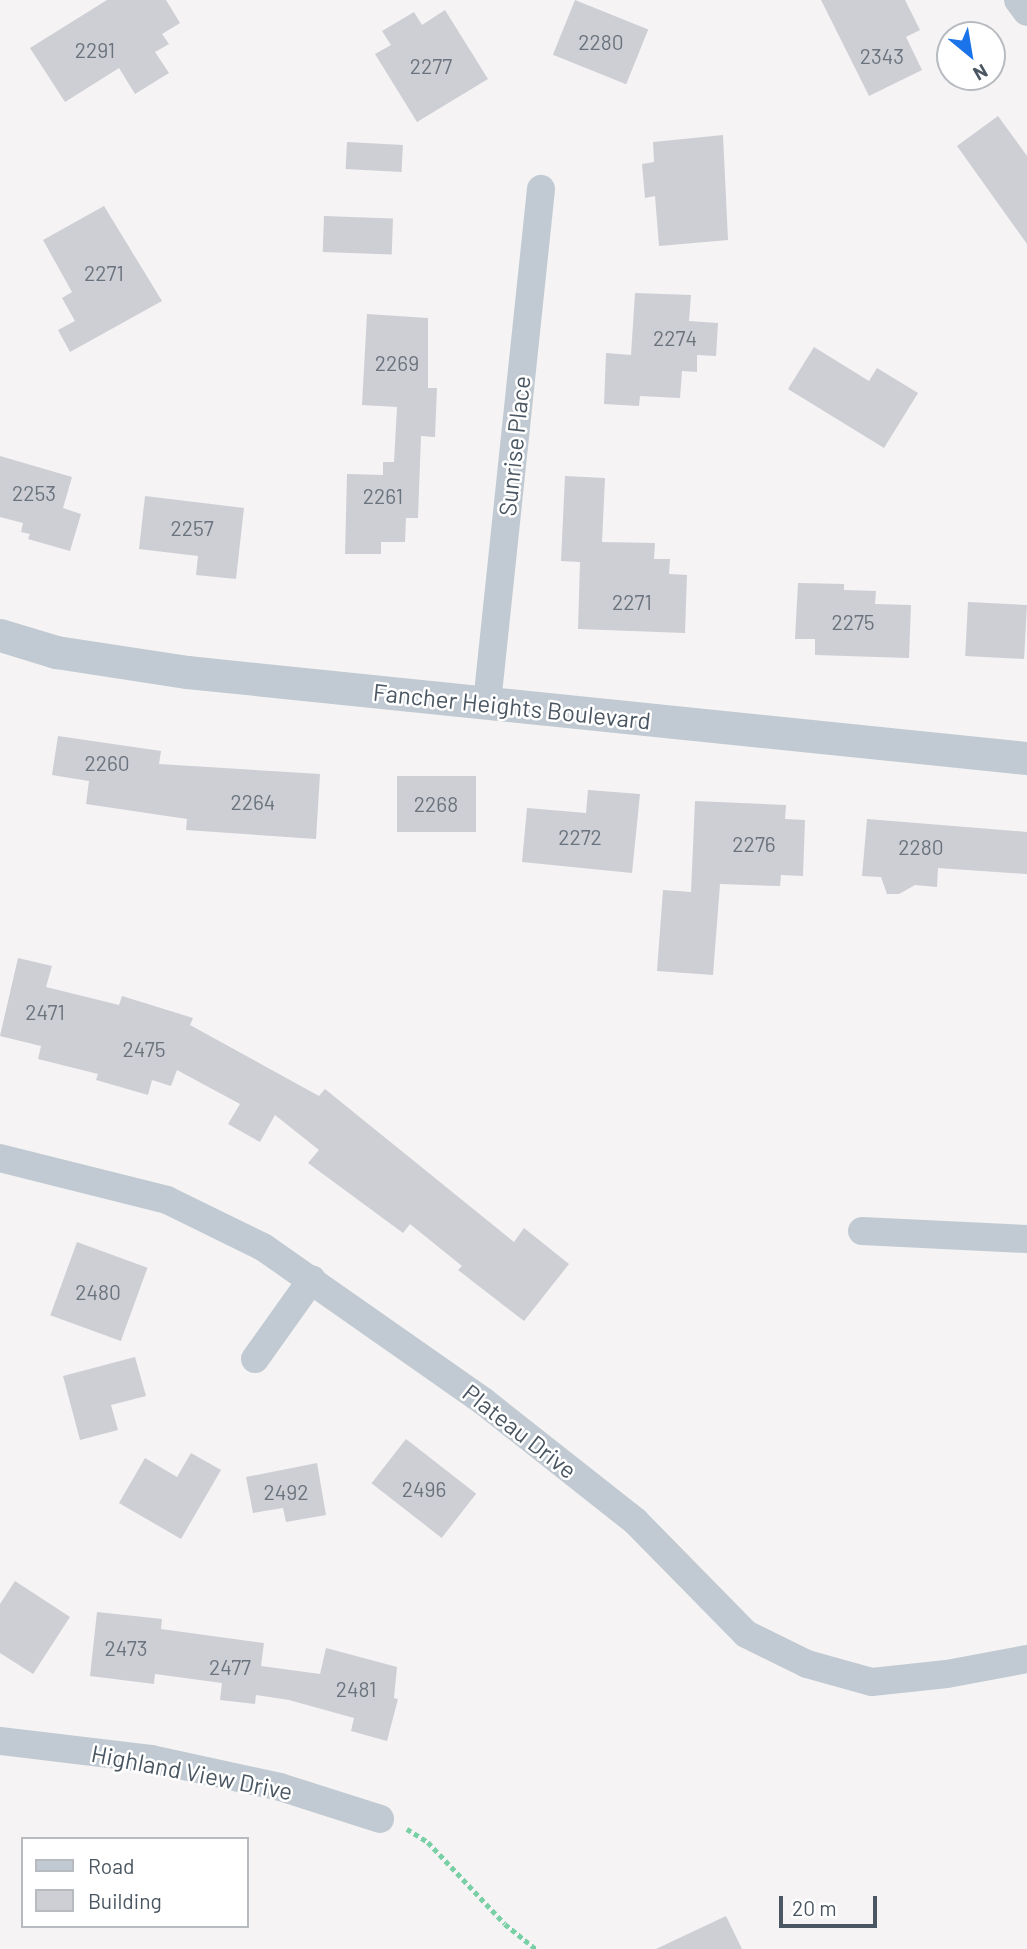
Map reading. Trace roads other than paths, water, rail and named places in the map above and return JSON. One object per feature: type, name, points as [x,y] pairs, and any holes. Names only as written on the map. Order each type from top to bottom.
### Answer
[{"type":"street","points":[[1018,0],[1027,12]]},
{"type":"street","name":"Sunrise Place","points":[[487,703],[541,189]]},
{"type":"street","name":"Fancher Heights Boulevard","points":[[0,635],[56,652],[187,672],[1027,758]]},
{"type":"street","name":"Plateau Drive","points":[[0,1158],[167,1200],[263,1247],[483,1401],[636,1522],[746,1634],[807,1664],[872,1682],[947,1674],[1027,1659]]},
{"type":"street","points":[[862,1231],[1027,1239]]},
{"type":"street","points":[[255,1359],[312,1279]]},
{"type":"street","name":"Highland View Drive","points":[[0,1741],[151,1759],[280,1787],[380,1819]]}]
